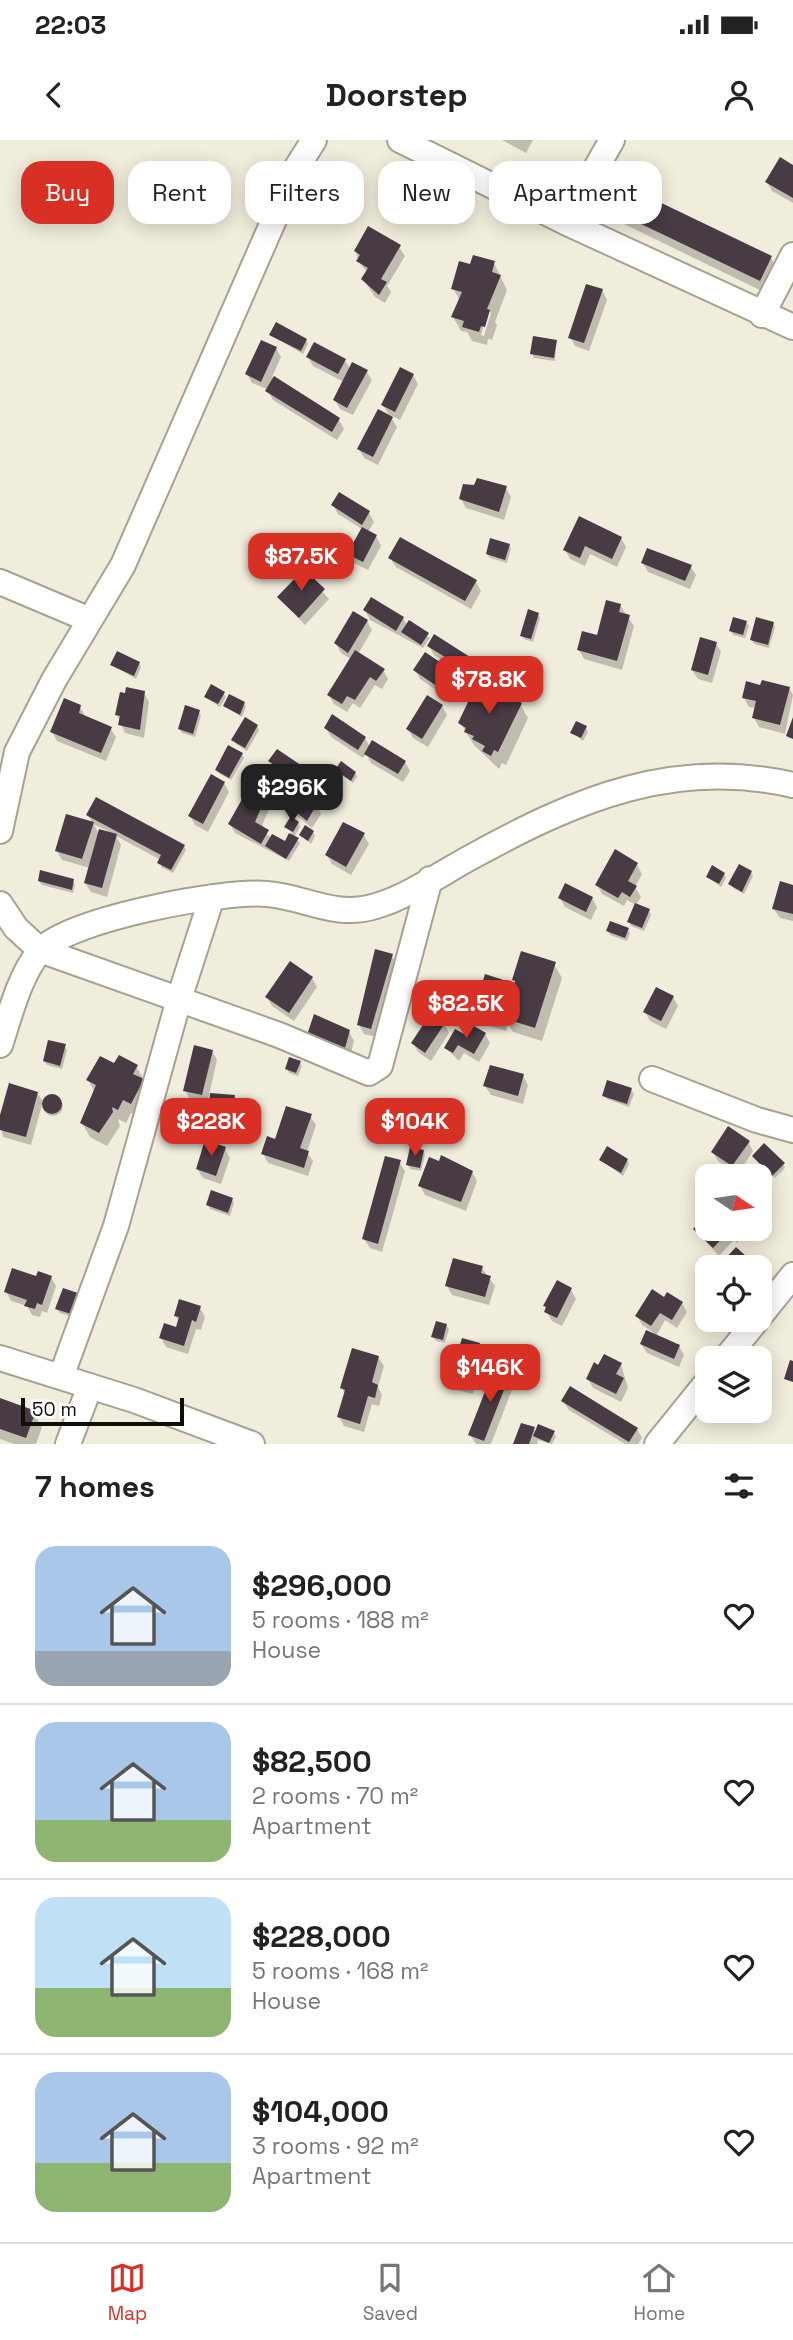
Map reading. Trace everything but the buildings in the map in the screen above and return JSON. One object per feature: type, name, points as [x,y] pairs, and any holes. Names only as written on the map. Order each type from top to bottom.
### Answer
[{"type":"street","points":[[0,831],[17,752],[30,723],[131,547],[297,167],[314,140]]},
{"type":"street","points":[[400,140],[489,184]]},
{"type":"street","points":[[600,161],[612,140]]},
{"type":"street","points":[[569,224],[793,327]]},
{"type":"street","points":[[762,315],[793,255]]},
{"type":"street","points":[[0,582],[90,620]]},
{"type":"street","points":[[0,1045],[27,972],[40,950],[84,926],[241,892],[271,894],[334,911],[356,909],[389,902],[542,818],[617,789],[699,778],[761,778],[793,785]]},
{"type":"street","points":[[0,904],[16,928],[40,950],[279,1035],[364,1073],[373,1072],[380,1066],[430,879]]},
{"type":"street","points":[[61,1377],[116,1226],[179,999],[212,897]]},
{"type":"street","points":[[652,1079],[757,1120],[793,1130]]},
{"type":"street","points":[[772,1301],[793,1275]]},
{"type":"street","points":[[736,1346],[747,1332]]},
{"type":"street","points":[[0,1358],[90,1386],[252,1444]]},
{"type":"street","points":[[68,1444],[90,1386]]},
{"type":"street","points":[[657,1444],[695,1397]]}]
